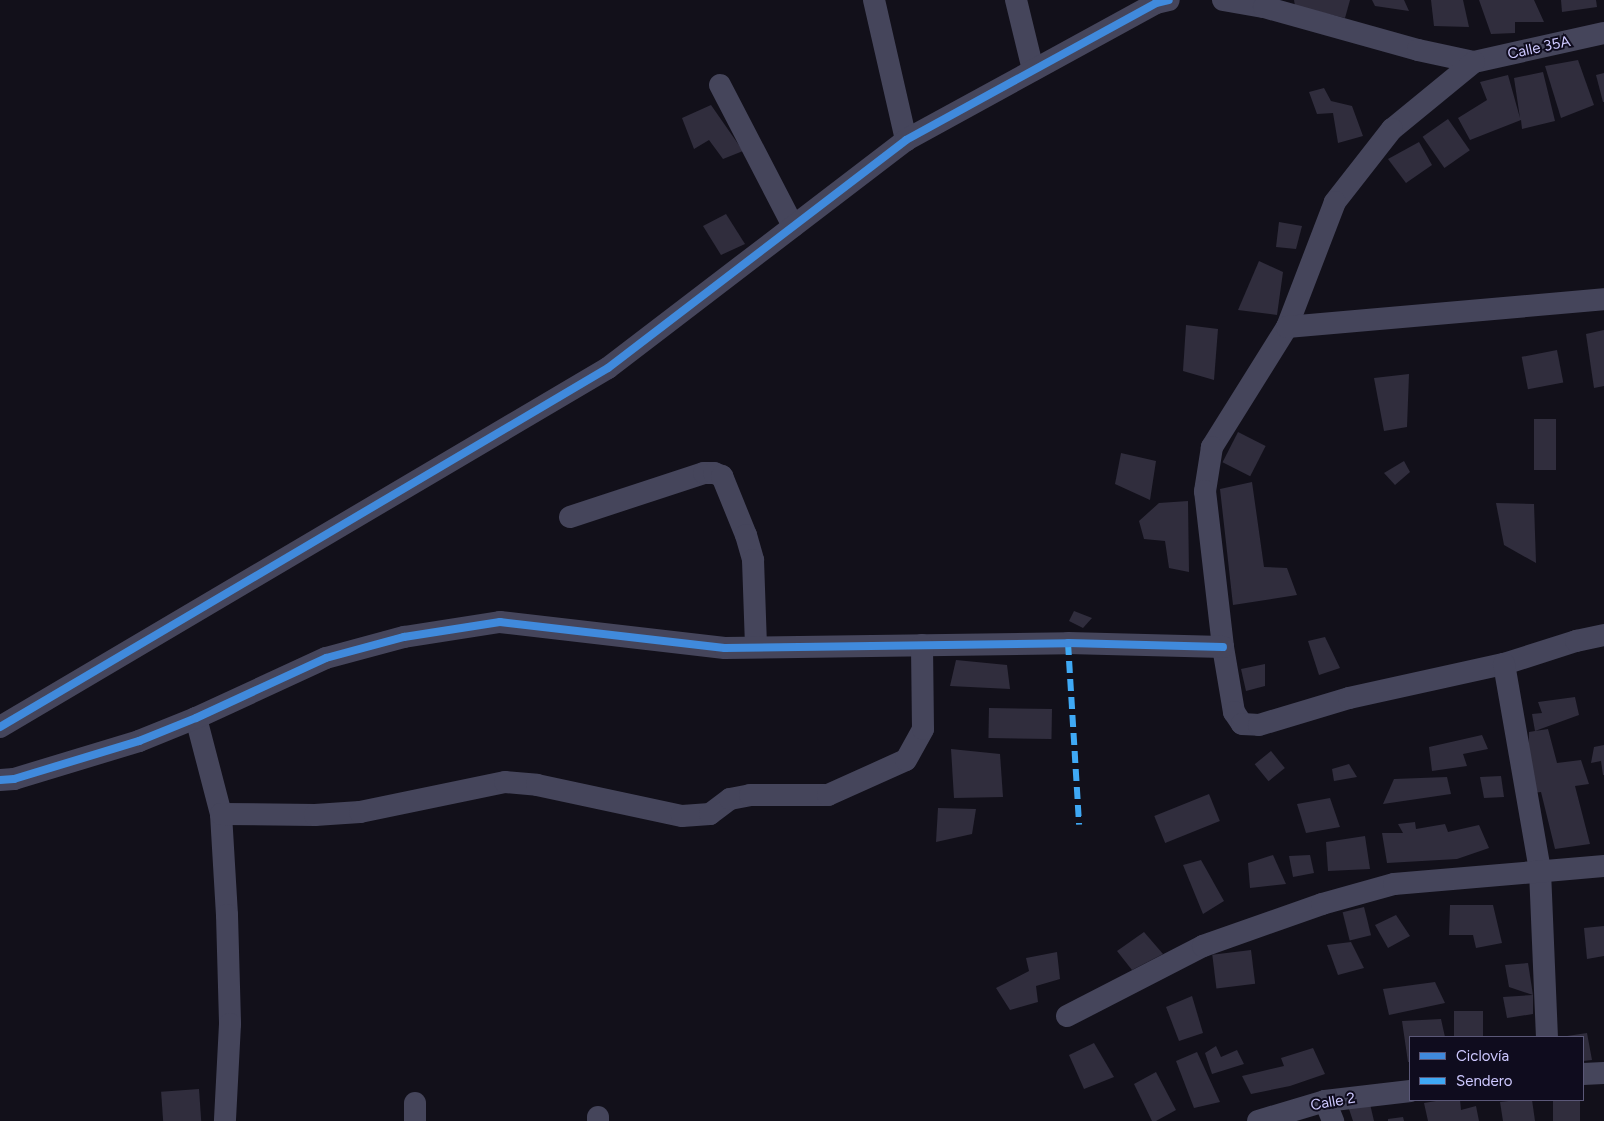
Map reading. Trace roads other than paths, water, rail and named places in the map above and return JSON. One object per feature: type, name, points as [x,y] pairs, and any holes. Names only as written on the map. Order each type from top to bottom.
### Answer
[{"type":"street","points":[[874,0],[906,140]]},
{"type":"street","points":[[1016,0],[1033,70]]},
{"type":"street","points":[[1223,0],[1264,8],[1418,50],[1474,62]]},
{"type":"street","points":[[0,727],[608,368],[906,140],[1160,1]]},
{"type":"street","name":"Calle 35A","points":[[1474,62],[1604,34]]},
{"type":"street","points":[[1474,62],[1392,129],[1334,202],[1287,327],[1212,447],[1205,491],[1224,648],[1234,712],[1242,724],[1259,725],[1349,698],[1504,664],[1576,641],[1604,635]]},
{"type":"street","points":[[720,85],[793,226]]},
{"type":"street","points":[[1287,327],[1604,299]]},
{"type":"street","points":[[570,516],[704,473],[714,473],[722,476],[746,535],[753,560],[756,647]]},
{"type":"street","points":[[0,780],[14,779],[139,741],[196,718],[326,658],[404,637],[500,622],[725,648],[1068,643],[1224,648]]},
{"type":"street","points":[[221,814],[315,815],[360,812],[506,782],[537,785],[682,816],[710,814],[730,799],[750,795],[828,794],[906,760],[923,730],[922,645]]},
{"type":"street","points":[[1504,664],[1540,872],[1547,1036]]},
{"type":"street","points":[[196,718],[221,814],[228,915],[230,1024],[225,1121]]},
{"type":"street","points":[[1067,1016],[1203,946],[1322,904],[1394,884],[1604,866]]},
{"type":"street","points":[[1584,1074],[1604,1074]]},
{"type":"street","name":"Calle 2","points":[[1258,1121],[1329,1111],[1409,1091]]}]
